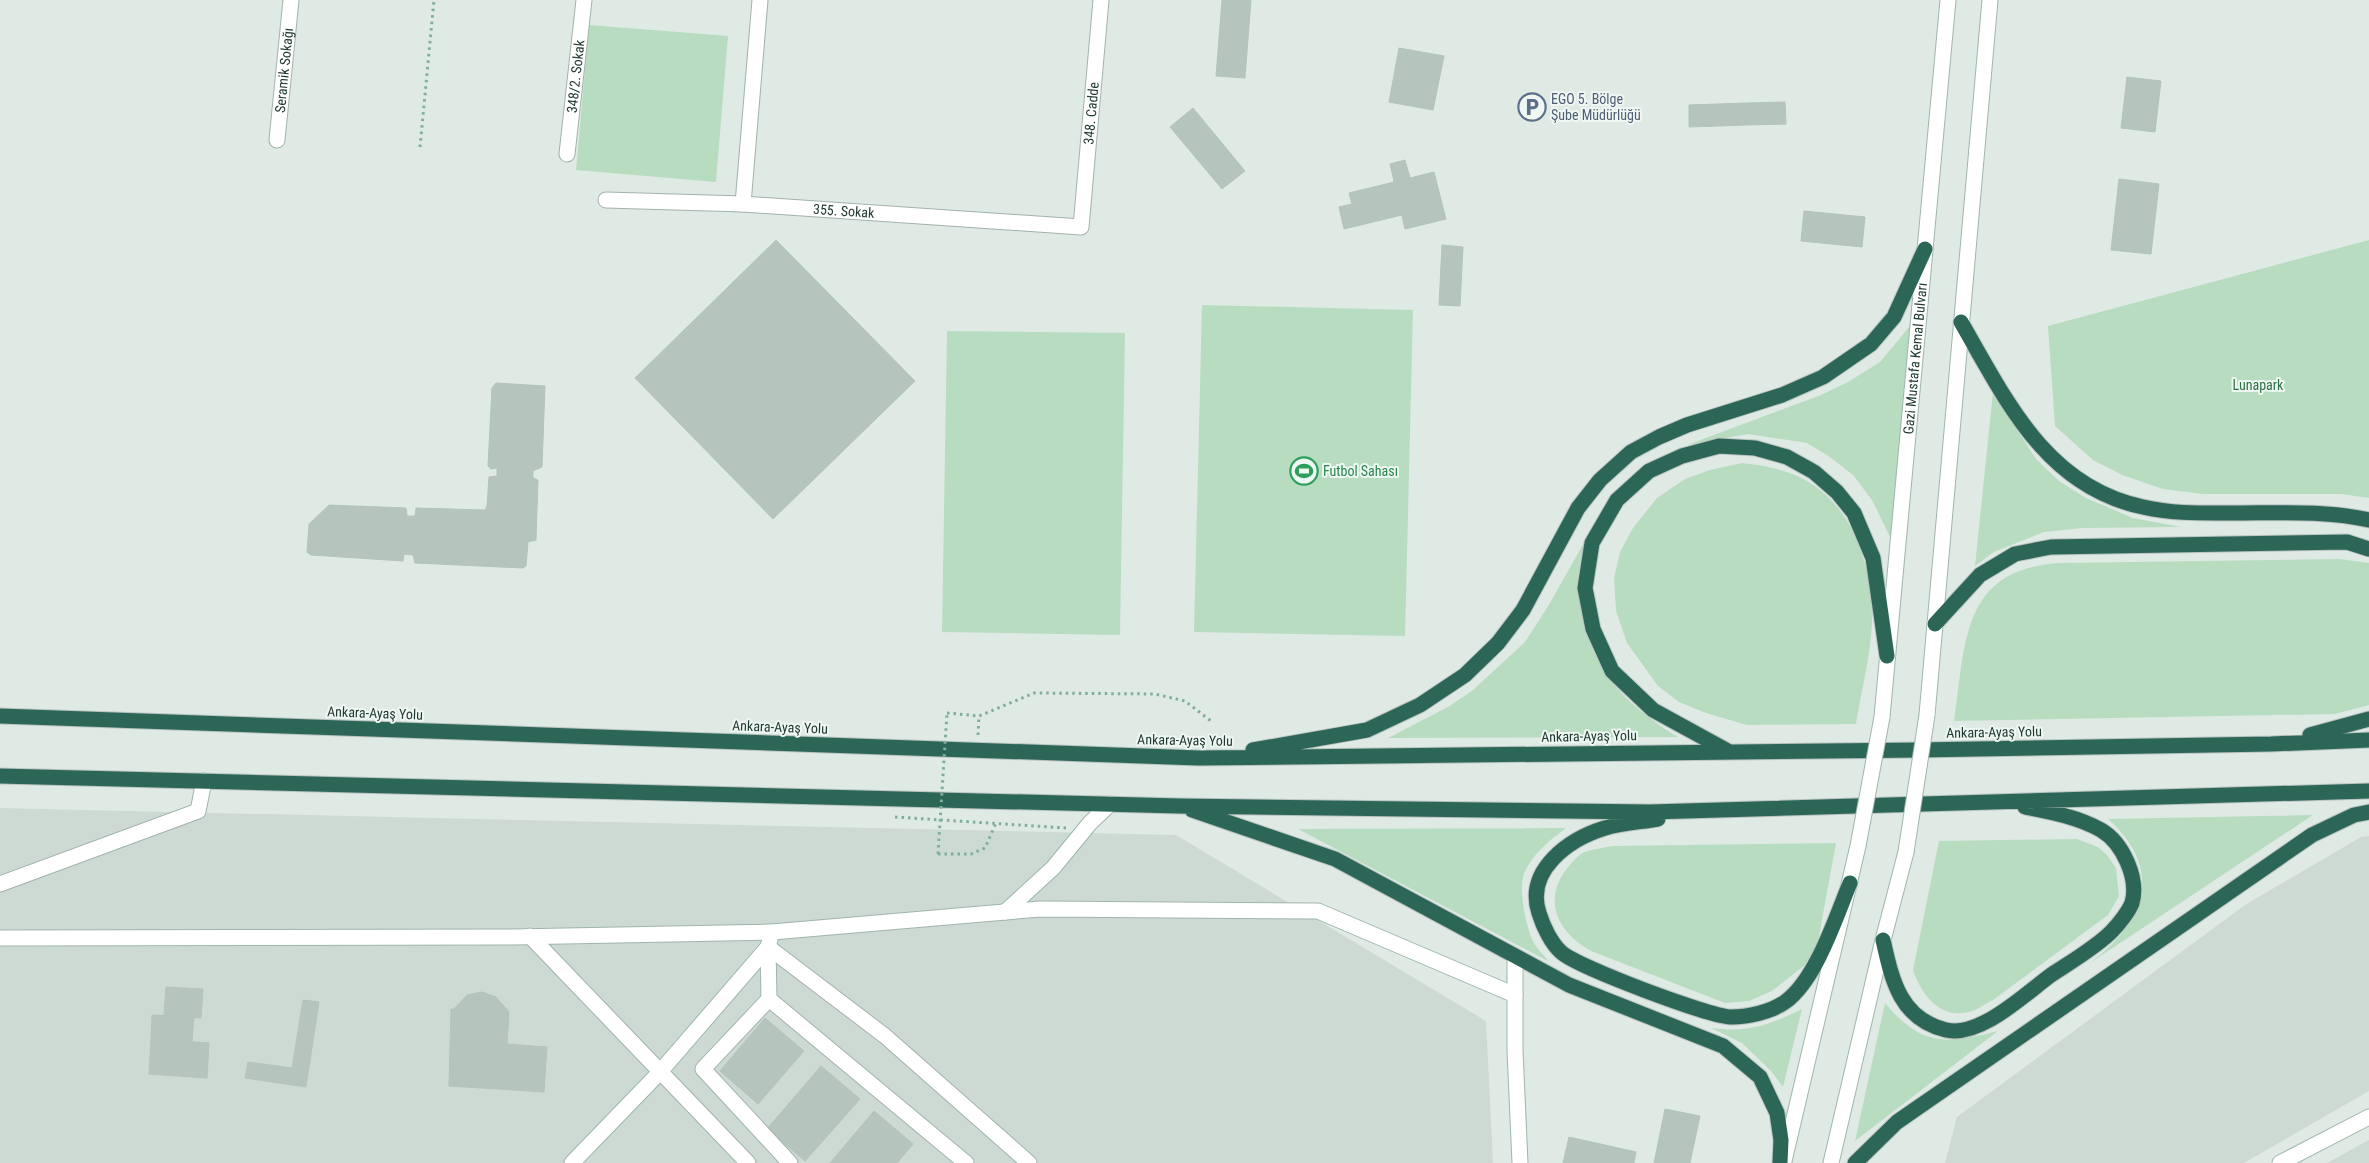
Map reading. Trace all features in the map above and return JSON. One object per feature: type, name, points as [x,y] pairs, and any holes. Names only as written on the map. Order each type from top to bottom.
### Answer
[{"type":"highway","points":[[1199,758],[1367,730],[1420,705],[1465,675],[1498,643],[1523,610],[1578,508],[1600,480],[1631,452],[1659,437],[1687,425],[1782,395],[1815,380],[1871,344],[1894,317],[1925,249]]},
{"type":"highway","points":[[1961,322],[2004,397],[2032,438],[2063,470],[2086,487],[2111,498],[2142,507],[2180,513],[2342,514],[2369,520]]},
{"type":"highway","points":[[1727,751],[1653,710],[1612,671],[1593,629],[1585,588],[1592,543],[1617,500],[1649,471],[1682,456],[1719,446],[1755,448],[1787,457],[1814,472],[1836,492],[1854,513],[1873,558],[1887,656]]},
{"type":"highway","points":[[1935,624],[1980,575],[2015,554],[2051,547],[2347,542],[2369,549]]},
{"type":"highway","name":"Ankara-Ayaş Yolu","points":[[0,716],[1199,758],[1919,750],[2270,744],[2369,740]]},
{"type":"highway","points":[[2270,744],[2331,731],[2369,719]]},
{"type":"highway","points":[[0,776],[1179,806],[1650,812],[2369,791]]},
{"type":"highway","points":[[1883,940],[1894,983],[1904,1003],[1918,1018],[1946,1030],[1958,1031],[1992,1020],[2112,931],[2132,904],[2134,886],[2128,866],[2114,840],[2101,830],[2059,814],[1994,802]]},
{"type":"highway","points":[[1179,806],[1335,860],[1570,985],[1723,1046],[1760,1077],[1777,1113],[1781,1140],[1780,1163]]},
{"type":"highway","points":[[1720,809],[1606,827],[1581,838],[1561,850],[1547,865],[1538,882],[1536,903],[1543,926],[1561,952],[1582,964],[1700,1010],[1731,1017],[1758,1014],[1785,1002],[1806,980],[1828,938],[1850,883]]},
{"type":"highway","points":[[1855,1163],[1897,1122],[2312,835],[2354,815],[2369,812]]},
{"type":"street","name":"Seramik Sokağı","points":[[277,140],[291,0]]},
{"type":"street","name":"348/2. Sokak","points":[[567,154],[584,0]]},
{"type":"street","points":[[742,204],[760,0]]},
{"type":"street","name":"348. Cadde","points":[[1081,227],[1101,0]]},
{"type":"street","name":"Gazi Mustafa Kemal Bulvarı","points":[[1784,1163],[1850,883],[1882,717],[1948,0]]},
{"type":"street","points":[[1831,1163],[1883,940],[1906,852],[1927,715],[1990,0]]},
{"type":"street","name":"355. Sokak","points":[[606,200],[742,204],[1081,227]]},
{"type":"street","points":[[0,884],[198,811],[204,780]]},
{"type":"street","points":[[1005,912],[1053,868],[1084,830],[1110,804]]},
{"type":"street","points":[[0,938],[530,936],[772,932],[1040,909],[1318,911],[1515,995]]},
{"type":"street","points":[[772,932],[768,947],[769,998],[703,1069],[790,1163]]},
{"type":"street","points":[[530,936],[659,1073],[748,1163]]},
{"type":"street","points":[[572,1163],[659,1073],[768,947]]},
{"type":"street","points":[[768,947],[885,1036],[1029,1163]]},
{"type":"street","points":[[1515,956],[1520,1163]]},
{"type":"street","points":[[769,998],[966,1163]]},
{"type":"street","points":[[2280,1163],[2369,1117]]},
{"type":"path","points":[[420,147],[434,0]]},
{"type":"path","points":[[996,823],[985,848],[971,854],[938,854],[947,713],[979,716],[1034,693],[1155,694],[1185,700],[1211,721]]},
{"type":"path","points":[[887,817],[1084,830]]},
{"type":"shaded area","points":[[0,808],[1176,835],[1486,1021],[1493,1163],[0,1163]]},
{"type":"shaded area","points":[[2369,836],[2369,1091],[2244,1163],[1945,1163],[1957,1117],[2245,905],[2361,837]]},
{"type":"shaded area","points":[[2369,1140],[2369,1163],[2327,1163]]},
{"type":"green space","points":[[589,25],[728,36],[716,182],[576,170]]},
{"type":"green space","name":"Lunapark","points":[[2369,240],[2369,498],[2341,494],[2203,494],[2163,489],[2122,475],[2093,460],[2055,426],[2048,326]]},
{"type":"green space","name":"Futbol Sahası","points":[[1202,305],[1413,310],[1405,636],[1194,632]]},
{"type":"green space","points":[[1910,326],[1891,539],[1872,500],[1853,475],[1830,457],[1807,443],[1748,434],[1687,445],[1821,395],[1848,382],[1880,362]]},
{"type":"green space","points":[[947,331],[1125,333],[1120,635],[942,632]]},
{"type":"green space","points":[[1993,392],[2036,459],[2059,481],[2086,498],[2133,518],[2181,527],[2082,528],[2044,532],[1994,552],[1975,566]]},
{"type":"green space","points":[[1742,463],[1783,471],[1797,476],[1816,487],[1832,501],[1856,537],[1868,579],[1872,622],[1868,660],[1856,724],[1747,725],[1706,713],[1679,702],[1658,686],[1627,643],[1616,611],[1614,578],[1620,552],[1633,528],[1657,498],[1685,479],[1710,470]]},
{"type":"green space","points":[[1608,500],[1593,541],[1590,556],[1587,625],[1591,645],[1606,674],[1627,698],[1651,719],[1678,737],[1388,738],[1448,707],[1473,690],[1525,642],[1550,603]]},
{"type":"green space","points":[[2340,559],[2369,563],[2369,705],[2335,714],[1954,721],[1966,639],[1974,615],[1986,595],[2003,579],[2027,568],[2060,563]]},
{"type":"green space","points":[[2313,815],[2090,963],[2110,946],[2128,925],[2141,896],[2142,882],[2136,855],[2129,842],[2108,819]]},
{"type":"green space","points":[[1566,828],[1536,854],[1527,867],[1522,881],[1522,898],[1528,928],[1535,945],[1548,961],[1298,829]]},
{"type":"green space","points":[[2077,839],[2098,847],[2107,855],[2116,868],[2119,896],[2108,915],[1993,1000],[1977,1009],[1961,1013],[1951,1012],[1934,1004],[1922,989],[1913,970],[1939,841]]},
{"type":"green space","points":[[1836,843],[1817,947],[1805,965],[1772,991],[1749,1001],[1725,1003],[1591,951],[1572,937],[1564,928],[1555,908],[1557,886],[1563,874],[1573,861],[1591,850],[1612,846]]},
{"type":"green space","points":[[1885,1003],[1911,1028],[1923,1035],[1949,1039],[1998,1031],[1855,1141]]},
{"type":"green space","points":[[1802,1009],[1783,1087],[1771,1071],[1742,1043],[1711,1028],[1737,1029],[1758,1026]]},
{"type":"building","points":[[1222,0],[1251,0],[1245,78],[1216,76]]},
{"type":"building","points":[[1399,48],[1444,56],[1433,110],[1389,102]]},
{"type":"building","points":[[2127,77],[2161,81],[2155,132],[2121,128]]},
{"type":"building","points":[[1785,102],[1786,124],[1747,125],[1746,103]]},
{"type":"building","points":[[1746,103],[1747,125],[1689,127],[1689,105]]},
{"type":"building","points":[[1193,108],[1245,171],[1222,189],[1170,127]]},
{"type":"building","points":[[1405,160],[1410,178],[1434,172],[1446,219],[1405,229],[1390,164]]},
{"type":"building","points":[[2119,179],[2159,184],[2151,254],[2111,250]]},
{"type":"building","points":[[1394,182],[1402,215],[1344,229],[1339,207],[1352,204],[1349,193]]},
{"type":"building","points":[[1804,211],[1865,217],[1862,247],[1801,241]]},
{"type":"building","points":[[776,240],[915,381],[773,519],[635,378]]},
{"type":"building","points":[[1442,245],[1463,247],[1460,306],[1439,305]]},
{"type":"building","points":[[496,383],[545,386],[542,467],[533,471],[533,478],[538,480],[536,540],[528,542],[526,566],[523,568],[415,563],[413,555],[404,554],[403,561],[311,555],[307,552],[309,524],[329,505],[406,508],[407,516],[415,516],[416,508],[485,510],[487,506],[489,477],[497,476],[497,468],[491,469],[488,466],[492,388]]},
{"type":"building","points":[[166,987],[203,989],[201,1018],[164,1015]]},
{"type":"building","points":[[482,992],[496,997],[509,1012],[507,1044],[547,1047],[544,1092],[449,1086],[451,1009],[454,1009],[467,995]]},
{"type":"building","points":[[303,1000],[319,1002],[306,1087],[245,1078],[248,1062],[292,1068]]},
{"type":"building","points":[[152,1015],[194,1017],[192,1042],[151,1039]]},
{"type":"building","points":[[765,1018],[804,1051],[758,1104],[720,1071]]},
{"type":"building","points":[[151,1039],[209,1043],[207,1078],[149,1074]]},
{"type":"building","points":[[821,1066],[860,1099],[805,1161],[767,1129]]},
{"type":"building","points":[[1665,1109],[1700,1116],[1690,1163],[1654,1163]]},
{"type":"building","points":[[874,1111],[913,1144],[897,1163],[830,1163]]},
{"type":"building","points":[[1569,1137],[1636,1152],[1634,1163],[1563,1163]]},
{"type":"place","name":"EGO 5. Bölge Şube Müdürlüğü","points":[[1532,107]]},
{"type":"place","name":"Futbol Sahası","points":[[1304,471]]}]
